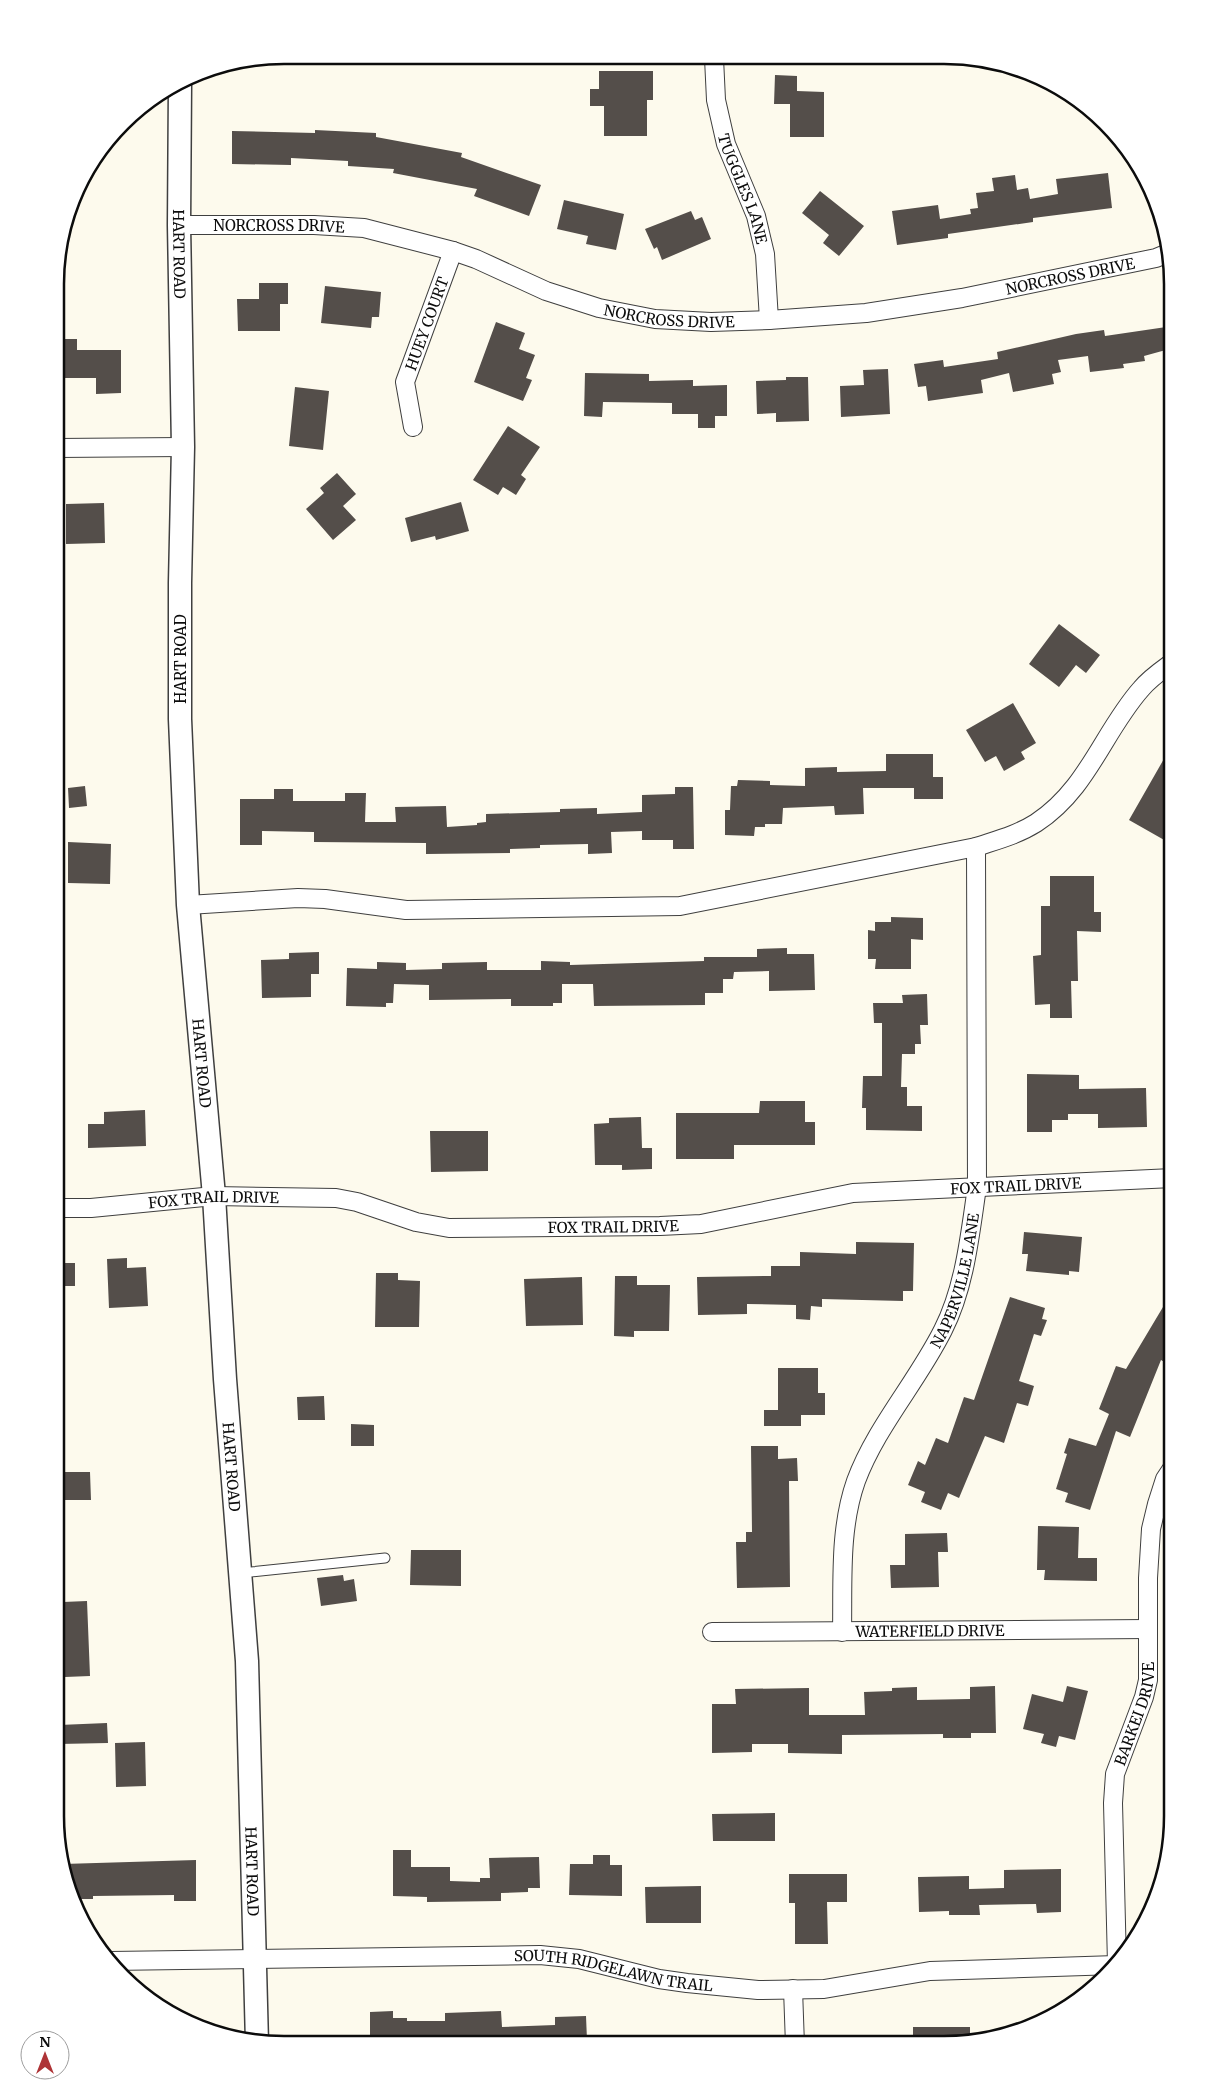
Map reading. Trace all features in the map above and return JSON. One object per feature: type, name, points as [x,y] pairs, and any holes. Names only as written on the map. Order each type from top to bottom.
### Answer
[{"type":"street","name":"TUGGLES LANE","points":[[714,64],[716,100],[726,144],[756,216],[765,254],[769,320]]},
{"type":"street","name":"HART ROAD","points":[[180,90],[179,225],[183,447],[180,719],[188,905],[214,1196],[225,1379],[247,1661],[257,2034]]},
{"type":"street","name":"NORCROSS DRIVE","points":[[179,225],[314,225],[364,228],[453,251],[476,259],[546,291],[599,308],[655,319],[711,322],[866,313],[962,298],[1162,255]]},
{"type":"street","name":"HUEY COURT","points":[[413,427],[405,382],[453,251]]},
{"type":"street","points":[[64,448],[183,447]]},
{"type":"street","points":[[188,905],[298,898],[325,899],[406,910],[680,906],[976,847],[1014,835],[1036,823],[1056,807],[1079,782],[1099,754],[1127,706],[1141,688],[1164,669]]},
{"type":"street","name":"NAPERVILLE LANE","points":[[842,1632],[844,1530],[848,1505],[866,1457],[944,1329],[960,1285],[977,1187],[976,847]]},
{"type":"street","name":"FOX TRAIL DRIVE","points":[[64,1208],[91,1208],[214,1196],[336,1198],[357,1202],[416,1222],[449,1228],[660,1226],[701,1224],[853,1193],[1164,1178]]},
{"type":"street","name":"BARKEI DRIVE","points":[[1117,1953],[1113,1803],[1115,1774],[1144,1697],[1148,1680],[1148,1578],[1151,1529],[1164,1482]]},
{"type":"street","name":"WATERFIELD DRIVE","points":[[712,1632],[1148,1629]]},
{"type":"street","name":"SOUTH RIDGELAWN TRAIL","points":[[118,1961],[540,1955],[579,1959],[659,1979],[758,1990],[824,1989],[930,1971],[1106,1965]]},
{"type":"street","points":[[793,1989],[795,2036]]},
{"type":"lane","points":[[241,1573],[385,1558]]},
{"type":"building","points":[[599,71],[653,71],[653,100],[647,100],[647,136],[604,136],[604,106],[590,106],[590,89],[599,89]]},
{"type":"building","points":[[775,75],[797,76],[797,91],[824,92],[824,137],[790,137],[790,104],[774,104]]},
{"type":"building","points":[[315,130],[376,133],[376,137],[462,153],[461,157],[541,185],[529,216],[474,196],[477,189],[393,173],[394,169],[348,166],[348,161],[291,158],[291,165],[232,164],[232,131],[315,133]]},
{"type":"building","points":[[1108,173],[1112,208],[1033,218],[1033,222],[948,234],[948,238],[897,245],[892,211],[938,205],[940,219],[971,214],[970,209],[978,208],[976,193],[994,191],[992,178],[1015,175],[1017,190],[1028,188],[1030,199],[1058,194],[1056,179]]},
{"type":"building","points":[[820,191],[864,226],[839,256],[823,243],[829,235],[802,213]]},
{"type":"building","points":[[564,200],[624,214],[616,250],[586,244],[588,236],[557,229]]},
{"type":"building","points":[[691,211],[695,220],[702,217],[711,239],[662,260],[657,247],[654,249],[645,229]]},
{"type":"building","points":[[259,283],[288,283],[288,304],[280,304],[280,331],[238,331],[237,299],[259,299]]},
{"type":"building","points":[[325,286],[381,292],[379,317],[372,317],[371,328],[321,323]]},
{"type":"building","points":[[496,322],[525,333],[519,349],[535,355],[526,378],[532,380],[523,401],[474,382]]},
{"type":"building","points":[[1164,327],[1164,350],[1144,356],[1145,361],[1123,364],[1124,368],[1090,372],[1088,356],[1058,360],[1061,372],[1052,374],[1054,384],[1013,392],[1009,373],[981,380],[983,393],[928,401],[926,386],[918,387],[914,364],[943,360],[944,367],[998,359],[997,352],[1076,334],[1104,330],[1105,336]]},
{"type":"building","points":[[64,339],[77,339],[77,350],[121,350],[121,393],[96,394],[96,378],[64,378]]},
{"type":"building","points":[[888,369],[890,414],[841,417],[840,386],[864,385],[863,370]]},
{"type":"building","points":[[585,373],[649,374],[649,381],[693,380],[693,386],[727,385],[727,416],[715,416],[715,428],[698,428],[698,414],[672,414],[672,403],[603,402],[602,417],[584,416]]},
{"type":"building","points":[[786,377],[808,377],[809,421],[776,422],[776,413],[757,414],[756,381],[786,380]]},
{"type":"building","points":[[295,387],[329,391],[323,450],[289,446]]},
{"type":"building","points":[[508,426],[540,447],[521,475],[526,479],[516,495],[503,487],[498,495],[473,480]]},
{"type":"building","points":[[337,473],[356,494],[343,506],[356,520],[333,540],[306,509],[324,493],[320,488]]},
{"type":"building","points":[[461,502],[469,531],[436,540],[435,536],[411,542],[405,518]]},
{"type":"building","points":[[104,503],[105,543],[66,544],[66,504]]},
{"type":"building","points":[[1059,624],[1100,655],[1086,673],[1076,665],[1059,687],[1029,664]]},
{"type":"building","points":[[1013,703],[1036,743],[1021,752],[1025,759],[1004,771],[996,756],[985,762],[966,730]]},
{"type":"building","points":[[886,754],[933,754],[933,777],[943,777],[943,799],[914,799],[914,788],[863,788],[864,814],[835,815],[834,806],[783,808],[782,824],[765,824],[765,827],[755,827],[754,836],[725,835],[725,810],[730,810],[731,786],[737,786],[738,780],[770,781],[770,785],[805,786],[805,768],[837,767],[837,772],[886,771]]},
{"type":"building","points":[[1164,759],[1164,840],[1129,820]]},
{"type":"building","points":[[85,786],[87,806],[69,808],[68,788]]},
{"type":"building","points":[[675,787],[693,787],[694,849],[673,849],[673,840],[642,840],[642,831],[611,832],[612,853],[588,854],[588,844],[540,845],[540,848],[510,849],[510,853],[426,854],[426,843],[314,842],[314,832],[262,831],[262,845],[240,845],[240,799],[274,799],[274,789],[293,789],[293,801],[345,801],[345,793],[366,793],[365,822],[396,822],[395,807],[446,806],[447,827],[477,825],[477,823],[486,822],[486,814],[560,812],[560,809],[597,808],[597,814],[642,812],[642,795],[675,794]]},
{"type":"building","points":[[68,842],[111,844],[110,884],[68,883]]},
{"type":"building","points":[[1050,876],[1094,876],[1094,912],[1101,912],[1101,932],[1077,931],[1078,981],[1071,981],[1072,1018],[1050,1018],[1050,1004],[1035,1005],[1033,956],[1041,955],[1041,906],[1050,906]]},
{"type":"building","points":[[891,917],[923,918],[923,940],[911,939],[911,969],[875,969],[876,959],[868,959],[868,930],[875,931],[875,922],[891,922]]},
{"type":"building","points":[[787,948],[787,954],[814,954],[815,990],[769,991],[769,971],[734,972],[733,979],[723,979],[723,993],[705,993],[705,1005],[594,1006],[593,984],[562,984],[562,1003],[553,1003],[553,1006],[511,1006],[511,999],[429,1000],[429,985],[394,984],[393,1003],[386,1003],[386,1007],[346,1006],[347,968],[377,969],[377,962],[406,963],[406,970],[442,969],[442,963],[487,962],[487,970],[541,970],[541,961],[570,962],[570,965],[704,961],[704,957],[757,957],[757,949]]},
{"type":"building","points":[[319,952],[319,974],[311,974],[311,997],[262,998],[261,960],[289,959],[289,953]]},
{"type":"building","points":[[927,994],[928,1025],[920,1025],[921,1044],[915,1044],[915,1054],[902,1054],[901,1087],[907,1087],[907,1106],[922,1106],[922,1131],[866,1130],[866,1108],[862,1108],[863,1076],[882,1076],[882,1023],[874,1023],[873,1003],[903,1003],[902,995]]},
{"type":"building","points":[[1027,1074],[1079,1075],[1079,1089],[1146,1088],[1147,1127],[1098,1128],[1098,1114],[1068,1114],[1068,1120],[1052,1120],[1052,1132],[1027,1132]]},
{"type":"building","points":[[760,1101],[805,1101],[805,1122],[815,1122],[815,1145],[734,1145],[734,1159],[676,1159],[676,1113],[759,1113]]},
{"type":"building","points":[[145,1110],[146,1146],[88,1148],[88,1124],[104,1124],[104,1112]]},
{"type":"building","points":[[641,1117],[642,1148],[652,1148],[652,1169],[622,1170],[622,1165],[595,1165],[594,1124],[609,1123],[609,1118]]},
{"type":"building","points":[[430,1131],[488,1131],[488,1171],[431,1172]]},
{"type":"building","points":[[1024,1232],[1082,1237],[1079,1272],[1069,1271],[1069,1275],[1026,1271],[1028,1254],[1022,1254]]},
{"type":"building","points":[[856,1242],[914,1243],[913,1291],[903,1291],[903,1301],[822,1299],[822,1307],[811,1306],[810,1320],[796,1319],[796,1305],[747,1304],[747,1314],[698,1315],[697,1277],[771,1276],[771,1266],[800,1266],[800,1252],[856,1254]]},
{"type":"building","points":[[127,1258],[127,1268],[146,1267],[148,1306],[109,1308],[107,1259]]},
{"type":"building","points":[[64,1263],[75,1263],[75,1286],[64,1286]]},
{"type":"building","points":[[376,1273],[398,1273],[398,1280],[420,1281],[419,1327],[375,1327]]},
{"type":"building","points":[[615,1276],[637,1276],[637,1285],[670,1285],[669,1331],[634,1331],[634,1337],[614,1336]]},
{"type":"building","points":[[582,1277],[583,1325],[526,1326],[524,1279]]},
{"type":"building","points":[[1010,1297],[1045,1308],[1042,1319],[1047,1320],[1041,1336],[1034,1334],[1019,1381],[1034,1386],[1028,1406],[1017,1403],[1004,1443],[985,1436],[959,1498],[948,1493],[941,1510],[921,1502],[925,1492],[908,1485],[918,1461],[925,1465],[936,1438],[948,1443],[964,1397],[974,1400]]},
{"type":"building","points":[[1164,1308],[1164,1362],[1161,1360],[1130,1437],[1116,1431],[1090,1510],[1065,1502],[1068,1493],[1056,1489],[1067,1454],[1064,1453],[1069,1438],[1096,1446],[1109,1414],[1099,1409],[1116,1366],[1126,1369]]},
{"type":"building","points":[[778,1368],[818,1368],[818,1393],[825,1393],[825,1415],[801,1415],[801,1426],[764,1426],[764,1410],[778,1410]]},
{"type":"building","points":[[324,1396],[325,1420],[298,1420],[297,1397]]},
{"type":"building","points":[[351,1424],[374,1425],[374,1446],[351,1446]]},
{"type":"building","points":[[751,1446],[778,1446],[778,1459],[797,1458],[798,1481],[789,1481],[790,1587],[737,1588],[736,1542],[746,1542],[746,1532],[752,1532]]},
{"type":"building","points":[[64,1472],[90,1472],[91,1500],[64,1500]]},
{"type":"building","points":[[1038,1526],[1079,1527],[1078,1558],[1097,1558],[1097,1581],[1044,1580],[1045,1570],[1037,1570]]},
{"type":"building","points":[[947,1533],[948,1552],[938,1552],[939,1587],[891,1588],[890,1565],[905,1565],[905,1534]]},
{"type":"building","points":[[411,1550],[461,1550],[461,1586],[410,1585]]},
{"type":"building","points":[[343,1575],[344,1581],[354,1579],[357,1601],[321,1606],[317,1578]]},
{"type":"building","points":[[87,1601],[90,1676],[65,1677],[64,1602]]},
{"type":"building","points":[[995,1686],[996,1733],[971,1733],[971,1738],[943,1738],[943,1734],[842,1735],[842,1754],[788,1753],[788,1744],[752,1744],[752,1752],[712,1753],[712,1704],[736,1704],[735,1689],[809,1688],[809,1715],[865,1715],[864,1692],[892,1691],[892,1688],[917,1687],[917,1700],[970,1699],[970,1687]]},
{"type":"building","points":[[1067,1686],[1088,1691],[1075,1740],[1059,1736],[1056,1747],[1041,1743],[1044,1734],[1023,1729],[1032,1694],[1063,1702]]},
{"type":"building","points":[[107,1723],[108,1743],[64,1744],[64,1725]]},
{"type":"building","points":[[145,1742],[146,1786],[116,1787],[115,1743]]},
{"type":"building","points":[[775,1813],[775,1841],[713,1841],[712,1814]]},
{"type":"building","points":[[393,1850],[411,1850],[411,1867],[450,1867],[450,1881],[480,1882],[480,1878],[490,1878],[489,1858],[539,1857],[540,1888],[528,1888],[528,1892],[501,1893],[501,1901],[427,1902],[427,1897],[393,1896]]},
{"type":"building","points":[[593,1855],[610,1855],[610,1865],[622,1865],[622,1896],[569,1895],[570,1864],[593,1864]]},
{"type":"building","points":[[196,1860],[196,1901],[174,1901],[174,1895],[93,1896],[93,1899],[81,1899],[75,1887],[69,1864]]},
{"type":"building","points":[[1061,1869],[1061,1912],[1037,1913],[1036,1904],[979,1905],[980,1915],[949,1915],[949,1911],[919,1912],[918,1877],[969,1876],[969,1889],[1004,1888],[1004,1870]]},
{"type":"building","points":[[789,1874],[847,1874],[847,1902],[827,1902],[828,1944],[795,1944],[795,1903],[789,1903]]},
{"type":"building","points":[[701,1886],[701,1923],[646,1923],[645,1887]]},
{"type":"building","points":[[393,2011],[393,2018],[407,2018],[407,2021],[445,2021],[445,2013],[501,2011],[502,2027],[555,2025],[555,2017],[586,2016],[587,2036],[370,2036],[370,2012]]},
{"type":"building","points":[[913,2027],[970,2027],[970,2034],[913,2036]]}]
